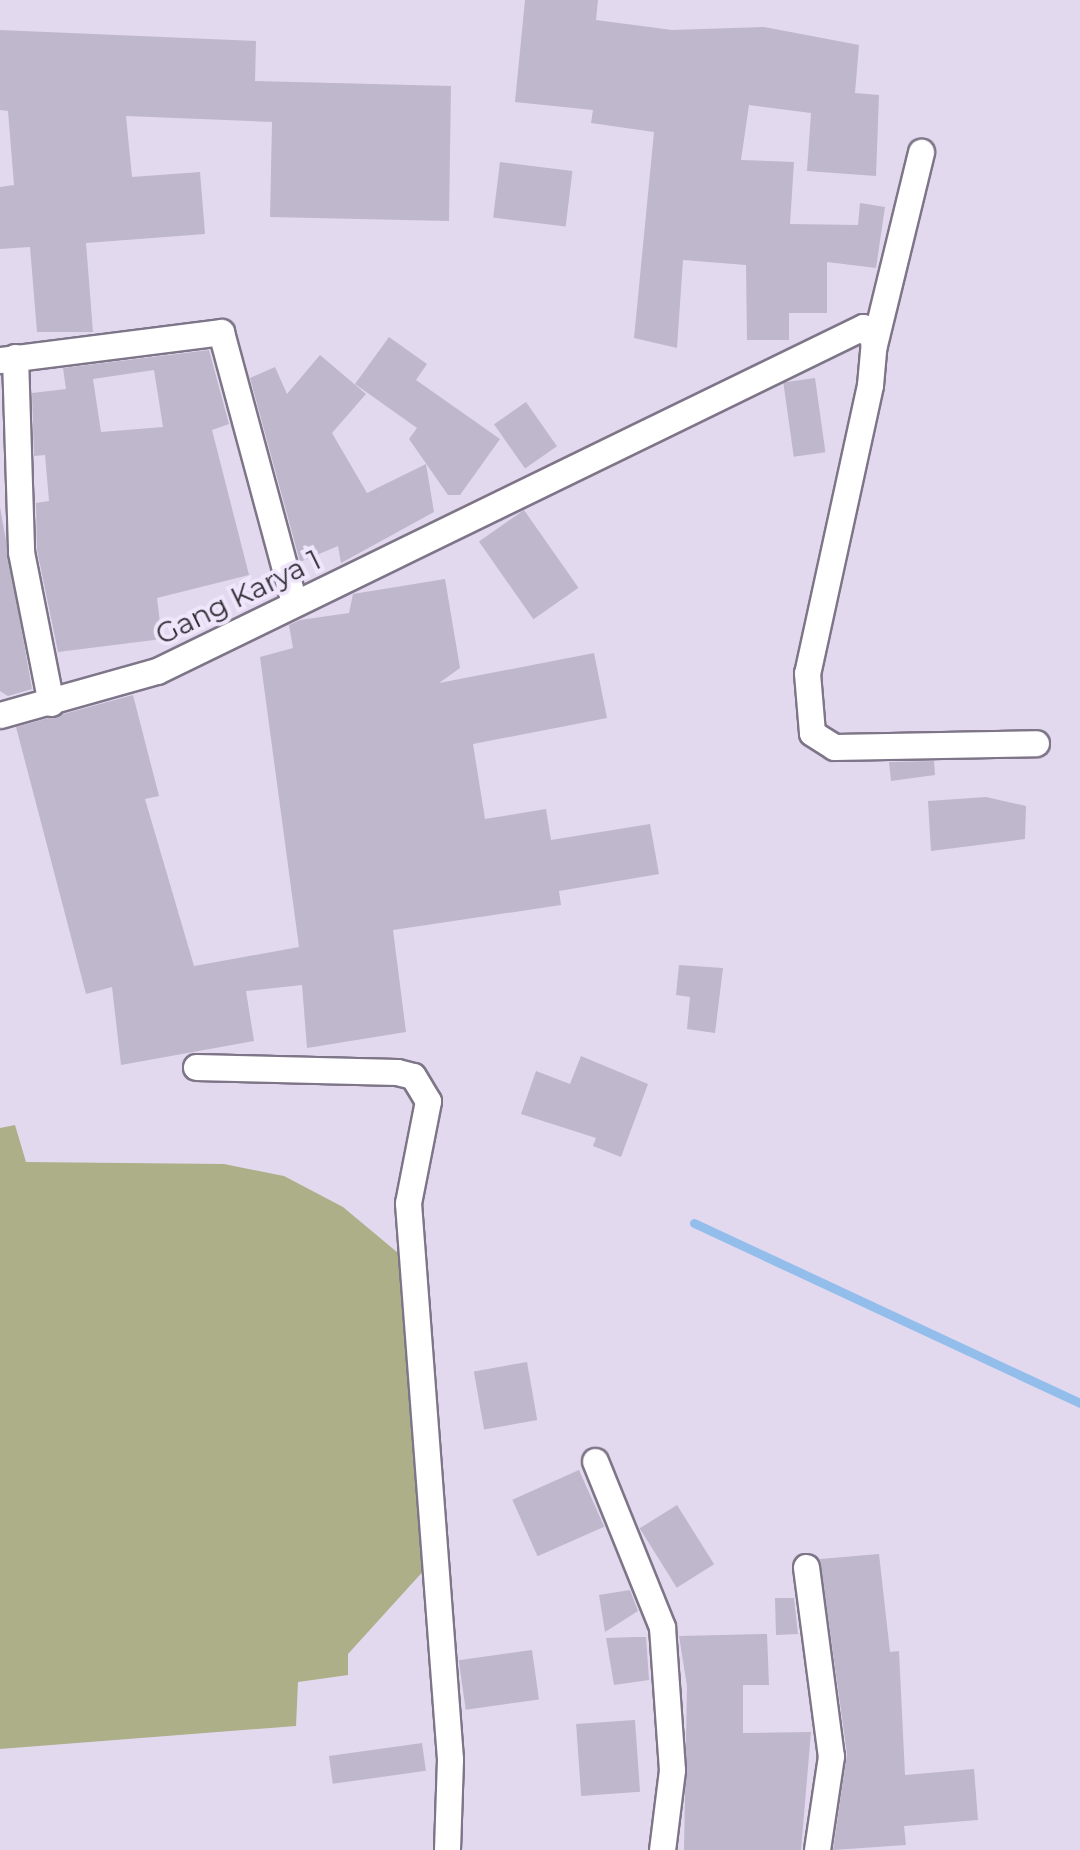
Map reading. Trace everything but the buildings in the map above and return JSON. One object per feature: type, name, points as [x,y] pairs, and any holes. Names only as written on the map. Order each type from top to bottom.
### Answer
[{"type":"street","points":[[921,152],[874,345],[807,673],[806,720],[834,747],[1036,743]]},
{"type":"street","name":"Gang Karya 1","points":[[0,715],[157,670],[855,328],[869,330],[874,345]]},
{"type":"street","points":[[51,703],[21,552],[7,359],[221,332],[294,602]]},
{"type":"street","points":[[196,1067],[397,1072],[414,1076],[428,1100],[408,1203],[450,1758],[447,1850]]},
{"type":"street","points":[[595,1461],[662,1627],[672,1770],[662,1850]]},
{"type":"street","points":[[806,1567],[831,1756],[817,1850]]},
{"type":"green space","points":[[15,1125],[26,1162],[224,1164],[284,1176],[343,1207],[404,1258],[427,1567],[348,1654],[348,1675],[298,1682],[296,1726],[0,1749],[0,1128]]},
{"type":"waterway","points":[[694,1223],[1080,1403]]}]
